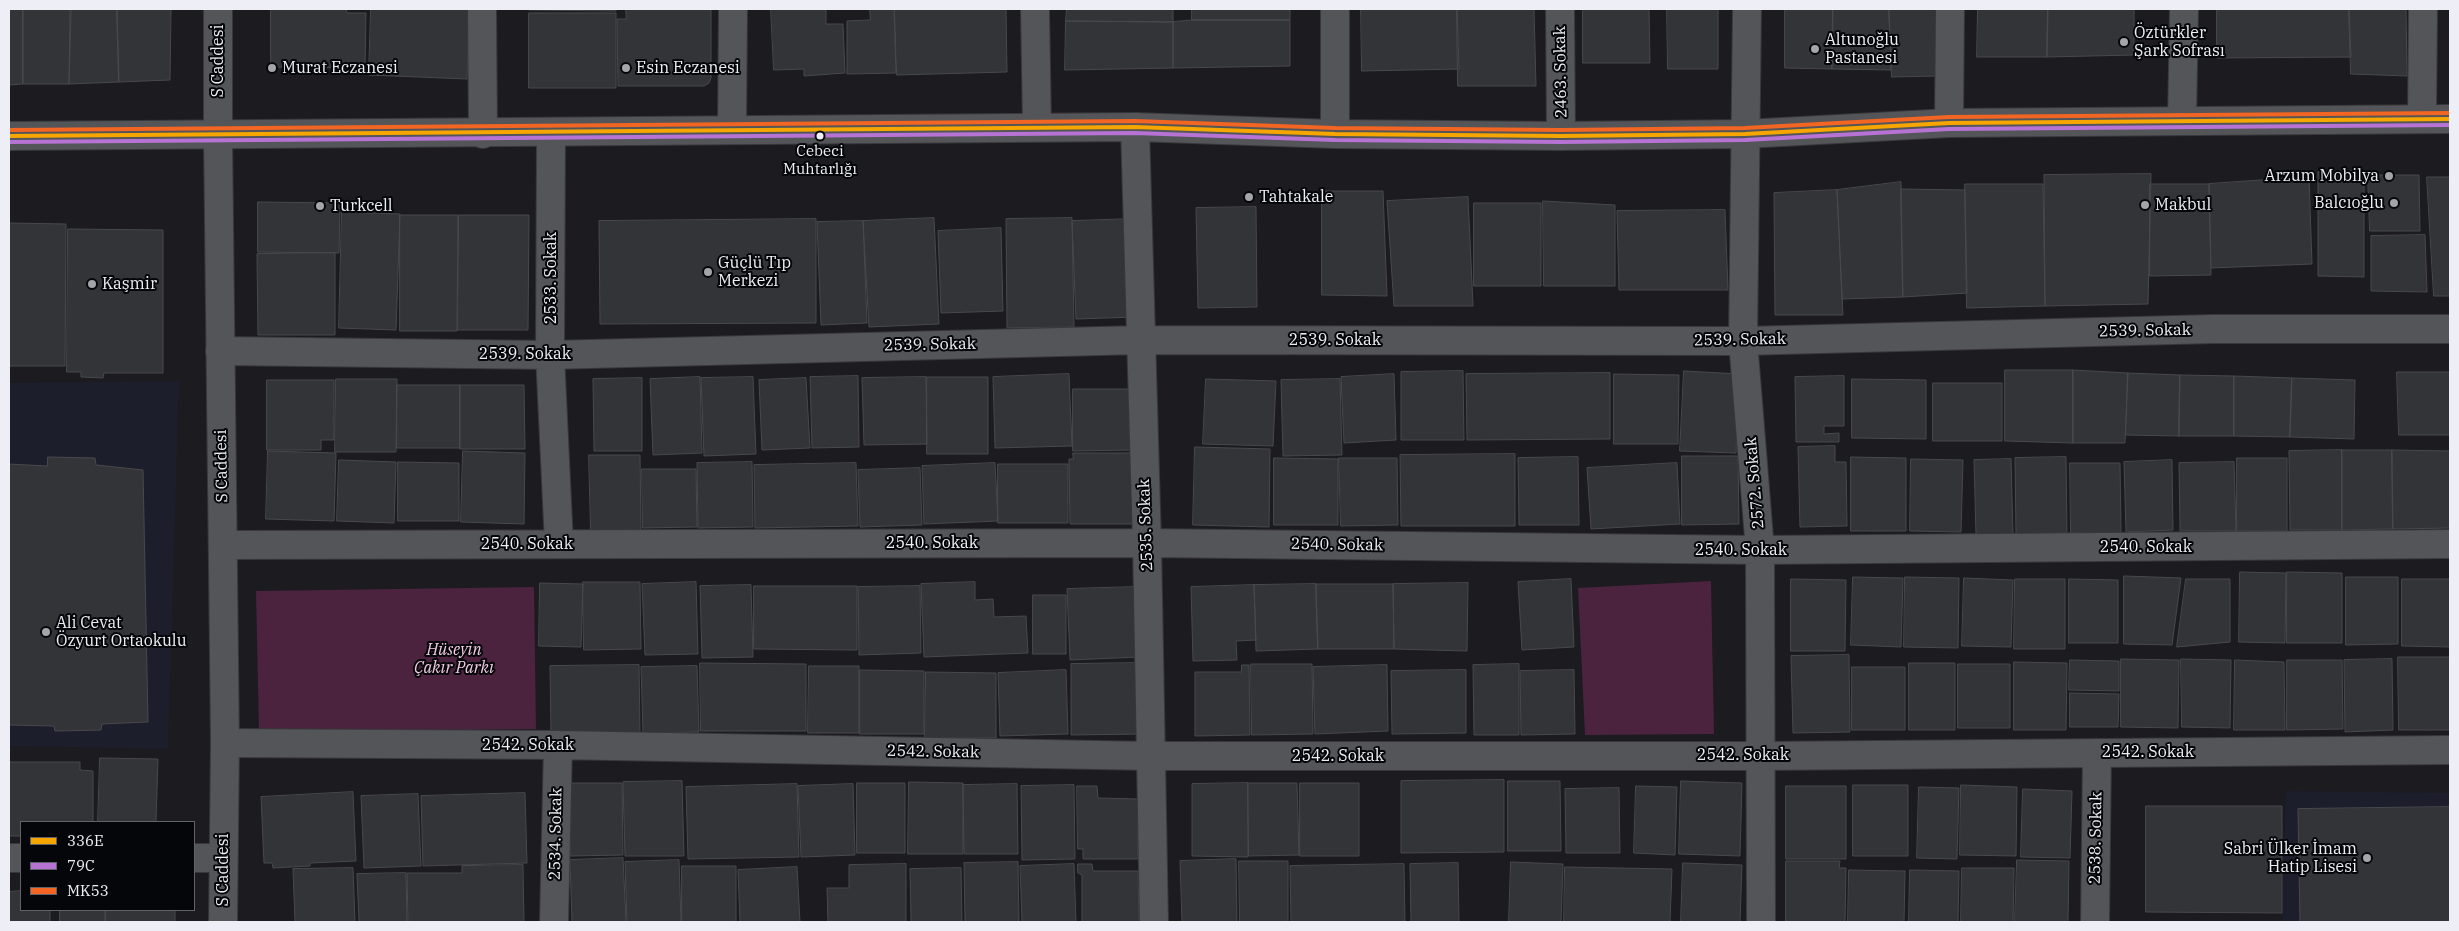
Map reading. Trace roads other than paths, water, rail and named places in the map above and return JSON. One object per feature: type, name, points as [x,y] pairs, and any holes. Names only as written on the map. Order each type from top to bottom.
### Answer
[{"type":"street","name":"S Caddesi","points":[[218,9],[225,743],[223,922]]},
{"type":"street","points":[[482,9],[483,134]]},
{"type":"street","points":[[732,130],[733,9]]},
{"type":"street","points":[[1034,9],[1037,127]]},
{"type":"street","points":[[1335,9],[1335,134]]},
{"type":"street","name":"2463. Sokak","points":[[1560,9],[1562,136]]},
{"type":"street","name":"2572. Sokak","points":[[1747,9],[1743,341],[1760,550],[1761,922]]},
{"type":"street","points":[[1949,123],[1950,9]]},
{"type":"street","points":[[2182,121],[2184,9]]},
{"type":"street","points":[[2422,119],[2423,9]]},
{"type":"street","points":[[9,136],[483,134],[1037,127],[1135,127],[1335,134],[1562,136],[1745,134],[1949,123],[2450,119]]},
{"type":"street","name":"2535. Sokak","points":[[1135,127],[1147,543],[1154,922]]},
{"type":"street","name":"2533. Sokak","points":[[552,132],[550,355],[559,544]]},
{"type":"street","name":"2539. Sokak","points":[[220,351],[550,355],[1140,340],[1743,341],[2213,329],[2450,330]]},
{"type":"street","name":"2540. Sokak","points":[[223,545],[1147,543],[1760,550],[2450,544]]},
{"type":"street","name":"2542. Sokak","points":[[225,743],[558,745],[1151,756],[1761,756],[2450,750]]},
{"type":"street","name":"2534. Sokak","points":[[554,922],[558,745]]},
{"type":"street","name":"2538. Sokak","points":[[2095,922],[2097,753]]},
{"type":"street","points":[[195,858],[223,858]]},
{"type":"place","name":"Öztürkler Şark Sofrası","points":[[2124,42]]},
{"type":"place","name":"Altunoğlu Pastanesi","points":[[1815,49]]},
{"type":"place","name":"Murat Eczanesi","points":[[272,68]]},
{"type":"place","name":"Esin Eczanesi","points":[[626,68]]},
{"type":"place","name":"Cebeci Muhtarlığı","points":[[820,136]]},
{"type":"place","name":"Arzum Mobilya","points":[[2389,176]]},
{"type":"place","name":"Tahtakale","points":[[1249,197]]},
{"type":"place","name":"Balcıoğlu","points":[[2394,203]]},
{"type":"place","name":"Makbul","points":[[2145,205]]},
{"type":"place","name":"Turkcell","points":[[320,206]]},
{"type":"place","name":"Güçlü Tıp Merkezi","points":[[708,272]]},
{"type":"place","name":"Kaşmir","points":[[92,284]]},
{"type":"place","name":"Ali Cevat Özyurt Ortaokulu","points":[[46,632]]},
{"type":"place","name":"Sabri Ülker İmam Hatip Lisesi","points":[[2367,858]]},
{"type":"park label","name":"Hüseyin Çakır Parkı","points":[[454,659]]}]
